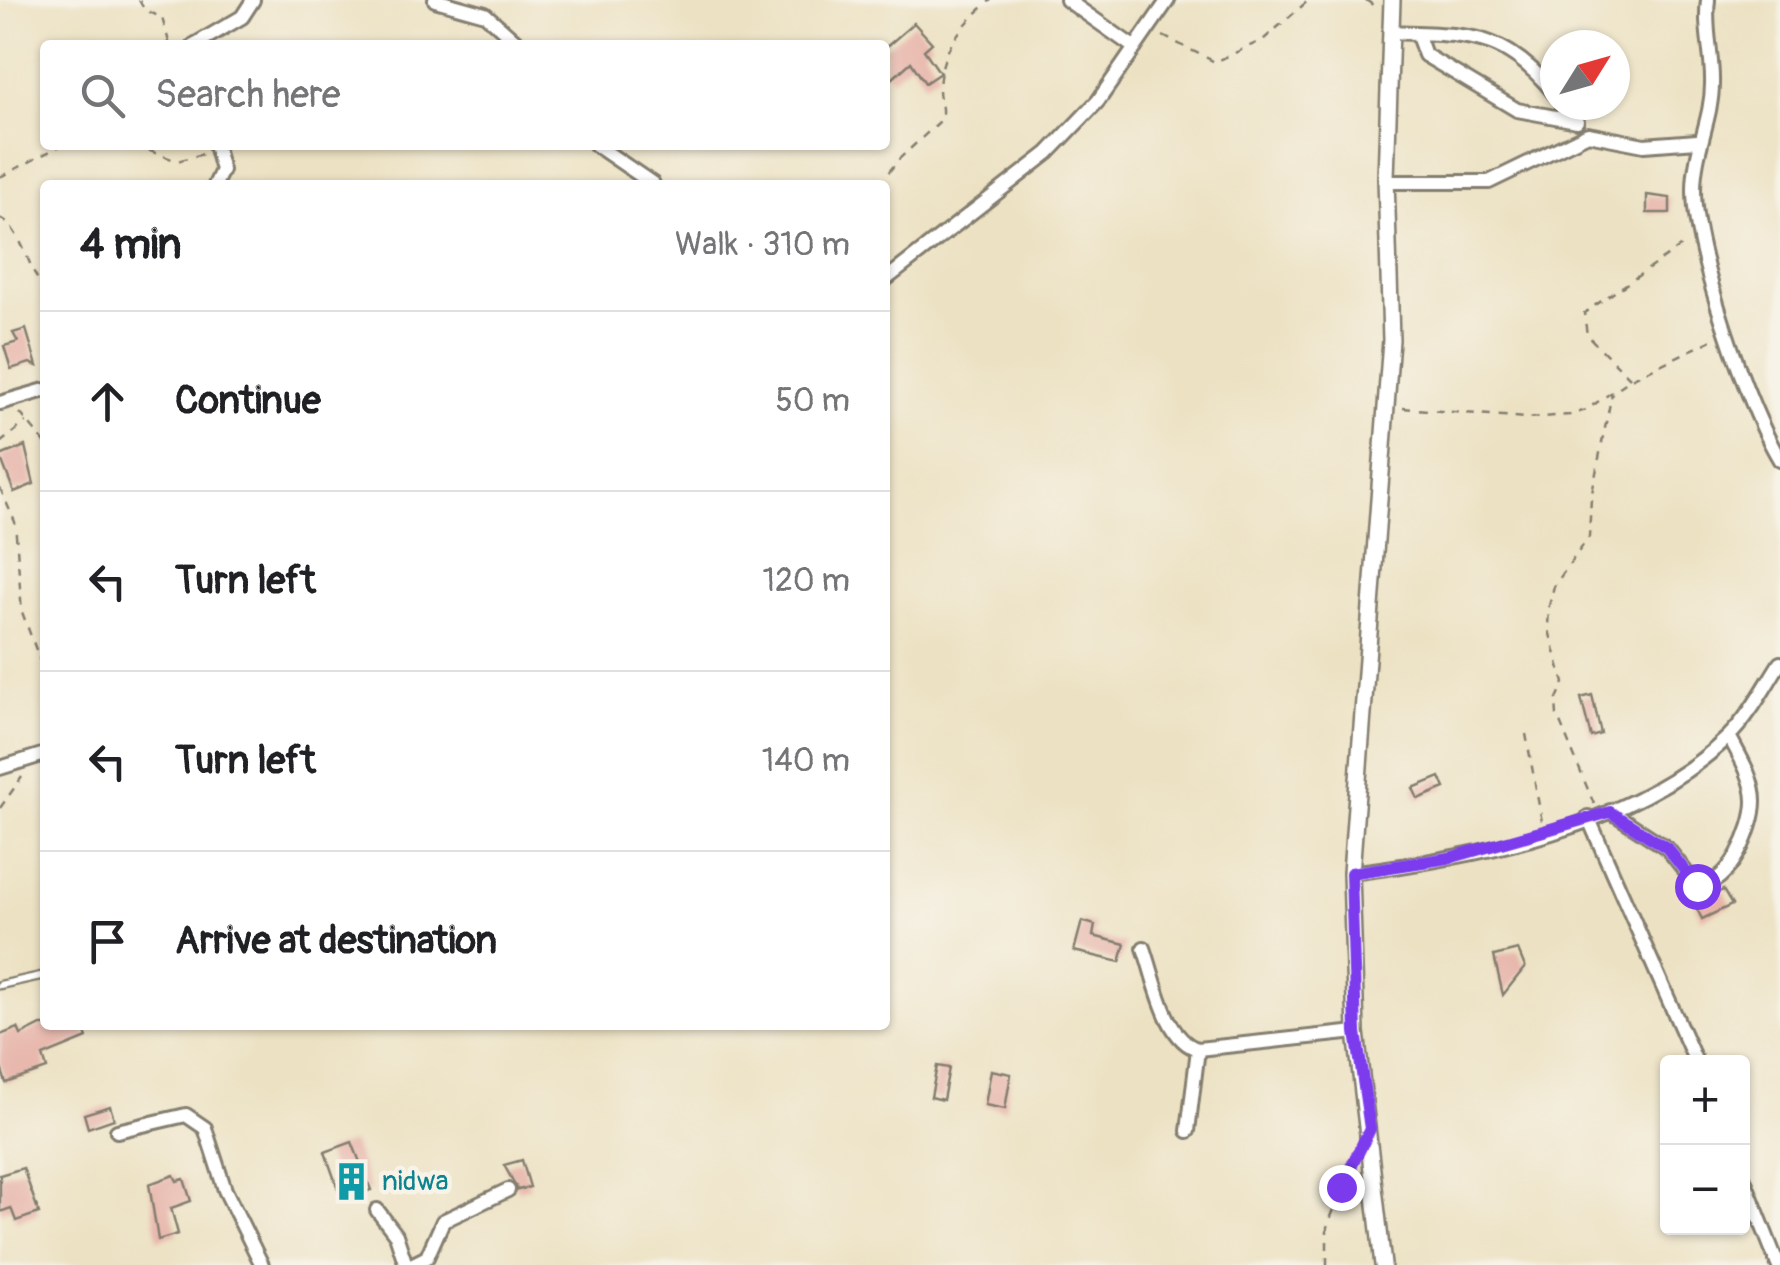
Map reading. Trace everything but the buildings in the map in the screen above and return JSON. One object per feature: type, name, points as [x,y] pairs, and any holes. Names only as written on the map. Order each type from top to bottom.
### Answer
[{"type":"street","points":[[202,40],[242,16],[253,0]]},
{"type":"street","points":[[436,0],[485,14],[514,40]]},
{"type":"street","points":[[1066,0],[1135,48]]},
{"type":"street","points":[[890,276],[1048,153],[1098,101],[1168,0]]},
{"type":"street","points":[[1383,1265],[1356,1032],[1351,873],[1386,408],[1392,264],[1386,182],[1392,0]]},
{"type":"street","points":[[1708,0],[1712,88],[1698,141],[1694,192],[1699,234],[1763,432],[1780,460]]},
{"type":"street","points":[[1391,32],[1472,36],[1495,42],[1523,60],[1540,78]]},
{"type":"street","points":[[1417,34],[1426,56],[1516,110],[1577,121],[1588,134]]},
{"type":"street","points":[[1386,182],[1489,182],[1588,134],[1644,145],[1698,141]]},
{"type":"street","points":[[217,150],[222,170],[217,180]]},
{"type":"street","points":[[603,150],[646,180]]},
{"type":"street","points":[[5,402],[40,392]]},
{"type":"street","points":[[1351,873],[1449,858],[1544,834],[1675,780],[1729,736],[1780,663]]},
{"type":"street","points":[[1599,814],[1667,848],[1697,886],[1715,880],[1741,846],[1755,800],[1729,736]]},
{"type":"street","points":[[0,768],[40,755]]},
{"type":"street","points":[[1599,814],[1693,1055]]},
{"type":"street","points":[[1144,948],[1176,1033],[1181,1042],[1198,1050],[1356,1032]]},
{"type":"street","points":[[1188,1130],[1198,1050]]},
{"type":"street","points":[[117,1131],[186,1115],[206,1128],[224,1190],[262,1265]]},
{"type":"street","points":[[377,1210],[396,1235],[408,1265],[427,1256],[437,1230],[453,1213],[508,1190]]},
{"type":"street","points":[[1750,1194],[1778,1265]]},
{"type":"lane","points":[[0,985],[40,975]]},
{"type":"path","points":[[139,0],[144,9],[162,18],[169,40]]},
{"type":"path","points":[[883,180],[898,160],[940,122],[943,115],[939,88],[950,41],[991,0]]},
{"type":"path","points":[[1148,28],[1215,62],[1263,40],[1309,0]]},
{"type":"path","points":[[0,177],[52,150]]},
{"type":"path","points":[[147,150],[177,161],[208,150]]},
{"type":"path","points":[[0,218],[13,228],[40,284]]},
{"type":"path","points":[[1631,379],[1587,335],[1584,313],[1699,234]]},
{"type":"path","points":[[1386,408],[1546,418],[1586,410],[1631,379],[1728,332]]},
{"type":"path","points":[[1599,814],[1557,715],[1564,683],[1548,617],[1554,586],[1589,538],[1591,498],[1612,393]]},
{"type":"path","points":[[5,402],[40,437]]},
{"type":"path","points":[[0,443],[27,421]]},
{"type":"path","points":[[0,488],[14,522],[22,612],[40,661]]},
{"type":"path","points":[[1526,734],[1544,834]]},
{"type":"path","points":[[0,808],[40,756]]},
{"type":"path","points":[[1327,1265],[1330,1214],[1370,1129]]},
{"type":"place","name":"nidwa","points":[[352,1181]]},
{"type":"route","points":[[1341,1187],[1370,1129],[1356,1032],[1351,873],[1496,847],[1610,812],[1667,848],[1697,886]]}]
